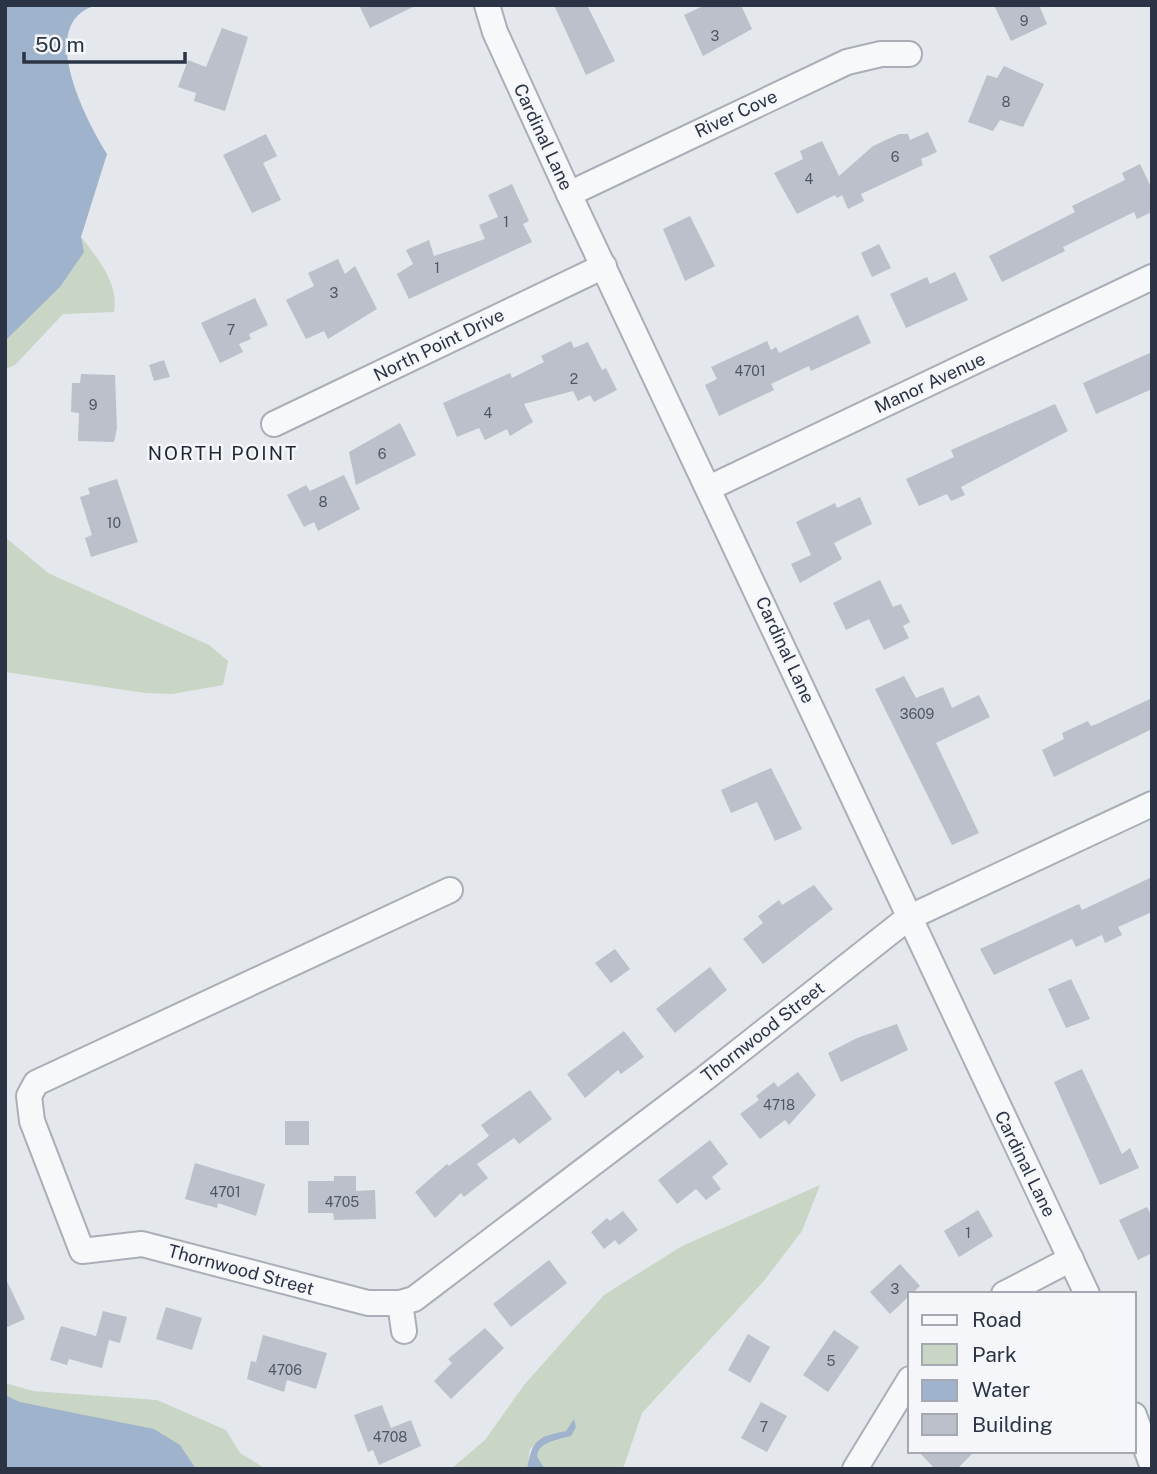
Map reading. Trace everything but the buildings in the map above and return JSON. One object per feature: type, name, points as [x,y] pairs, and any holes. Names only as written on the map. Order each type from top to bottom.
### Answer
[{"type":"street","name":"Cardinal Lane","points":[[487,5],[495,32],[569,194],[1086,1292]]},
{"type":"street","name":"River Cove","points":[[569,194],[847,62],[881,54],[909,54]]},
{"type":"street","name":"North Point Drive","points":[[274,424],[604,266]]},
{"type":"street","name":"Manor Avenue","points":[[709,488],[1152,277]]},
{"type":"street","name":"Thornwood Street","points":[[450,890],[36,1083],[29,1096],[32,1121],[82,1251],[142,1244],[368,1303],[400,1303],[414,1299],[908,918],[1152,804]]},
{"type":"street","points":[[1008,1292],[1071,1259]]},
{"type":"street","points":[[400,1303],[404,1331]]},
{"type":"street","points":[[855,1469],[908,1382]]},
{"type":"street","points":[[1136,1420],[1149,1450]]},
{"type":"green space","points":[[81,237],[110,281],[115,301],[114,312],[63,314],[15,365],[5,369],[5,341],[60,287]]},
{"type":"green space","points":[[5,537],[48,573],[209,645],[228,661],[223,685],[172,694],[145,693],[5,672]]},
{"type":"green space","points":[[820,1185],[802,1231],[763,1282],[642,1413],[623,1469],[549,1469],[543,1466],[537,1456],[539,1451],[551,1442],[571,1436],[567,1431],[548,1435],[530,1449],[527,1469],[451,1469],[485,1440],[524,1385],[604,1295],[682,1246]]},
{"type":"green space","points":[[5,1383],[33,1391],[157,1400],[226,1430],[240,1453],[266,1469],[196,1469],[20,1402],[5,1395]]},
{"type":"water","points":[[5,5],[98,5],[79,14],[69,30],[67,50],[70,72],[78,95],[107,154],[81,237],[84,252],[60,287],[5,341]]},
{"type":"water","points":[[5,1395],[20,1402],[154,1429],[180,1445],[196,1469],[5,1469]]},
{"type":"water","points":[[574,1419],[576,1427],[571,1436],[550,1442],[539,1451],[537,1456],[543,1466],[549,1469],[527,1469],[531,1452],[538,1441],[566,1431]]},
{"type":"district","name":"NORTH POINT","points":[[223,453]]}]
